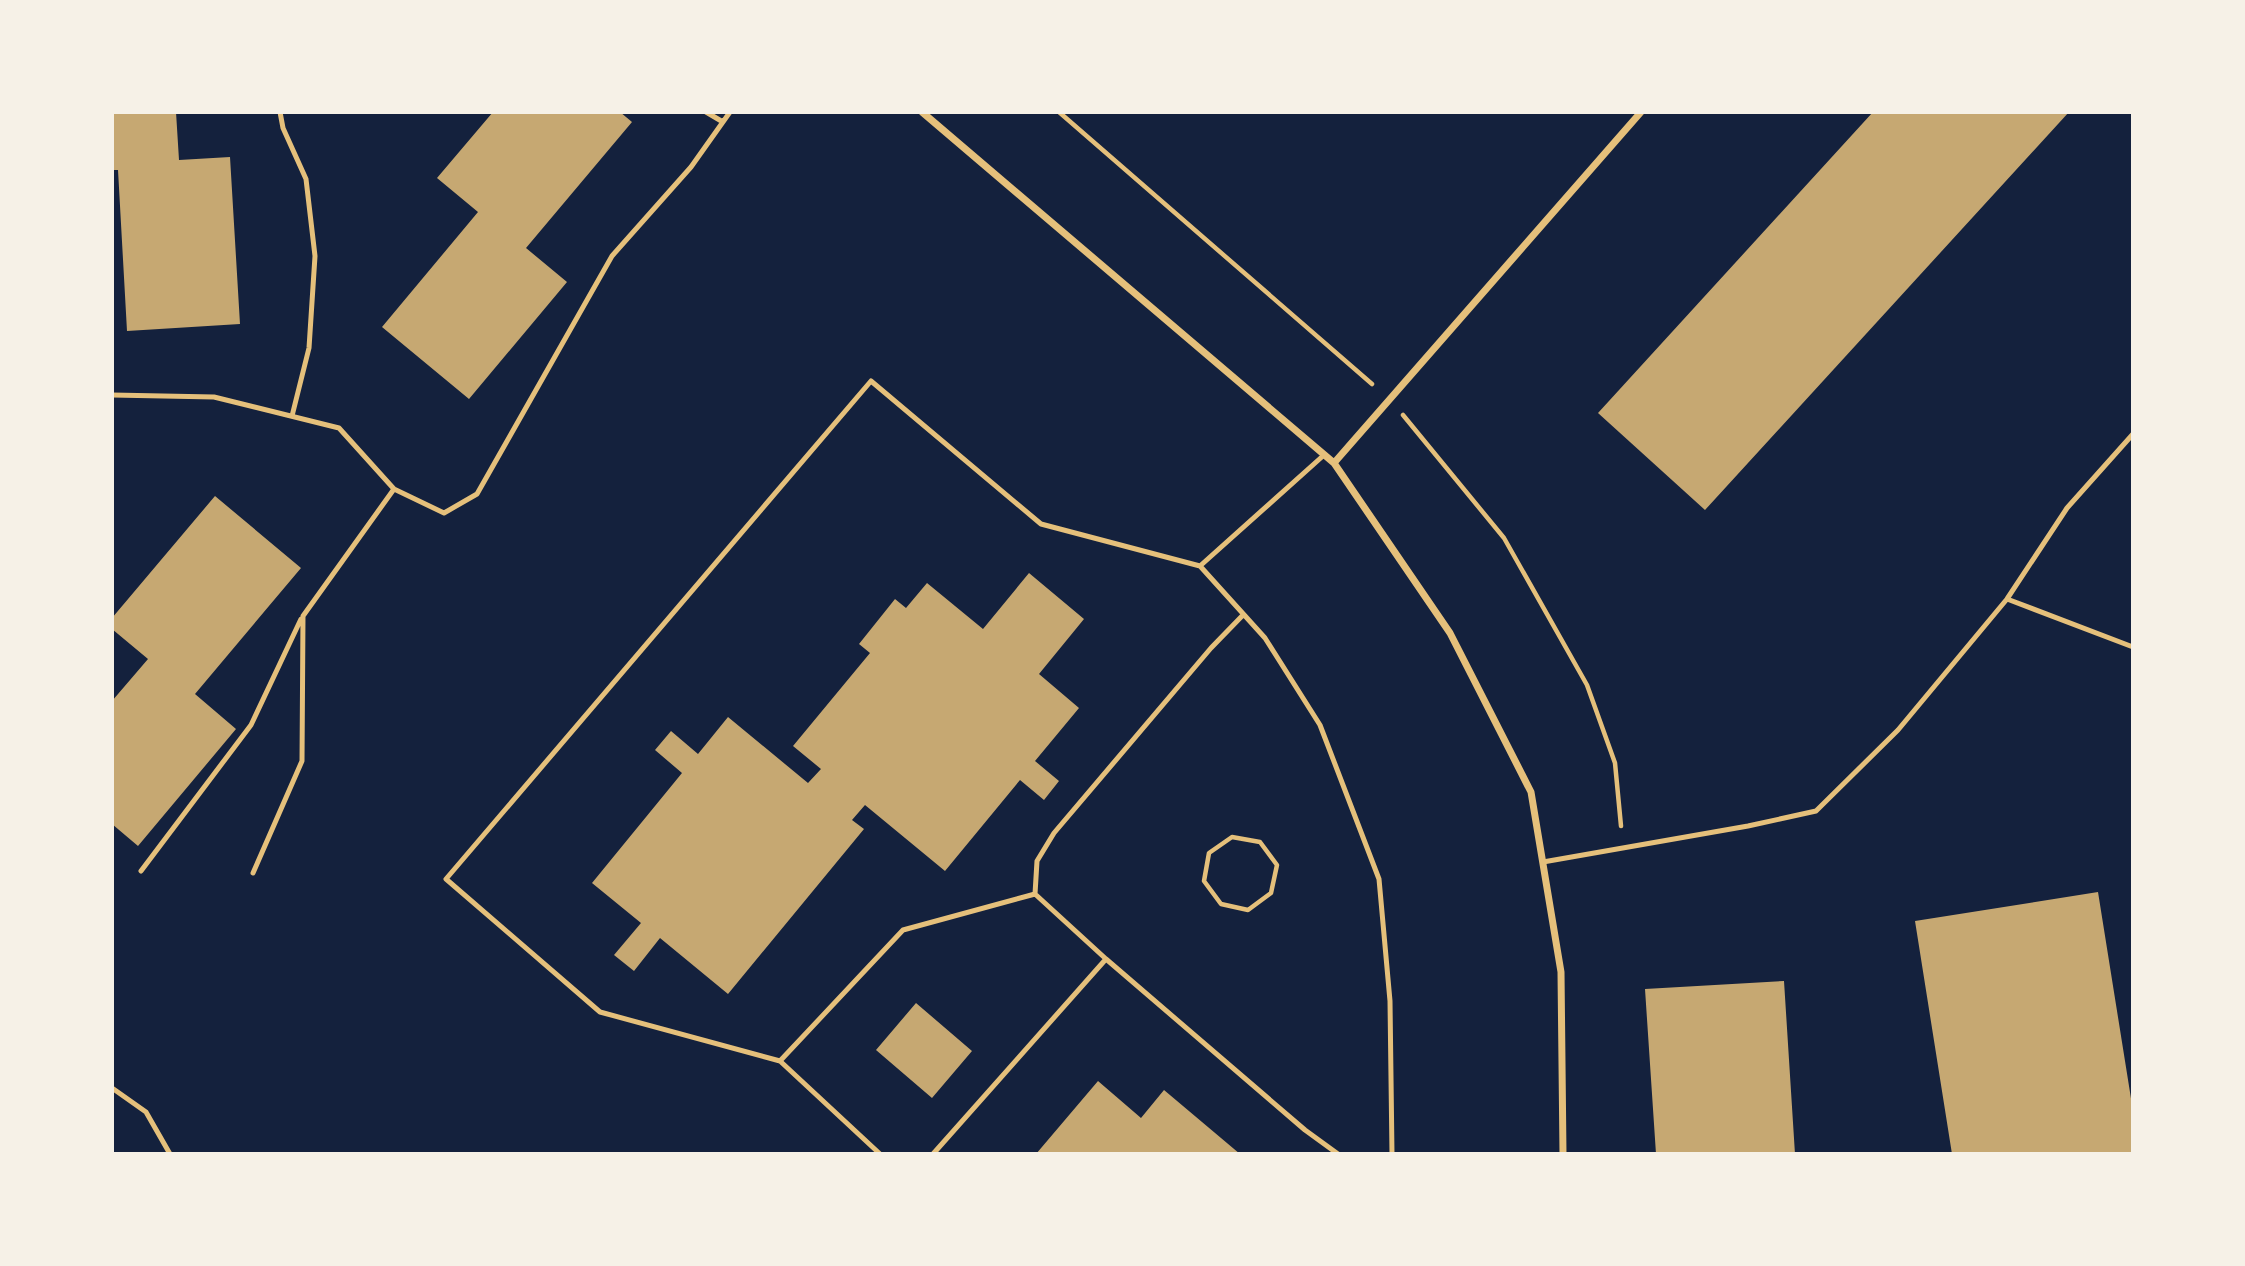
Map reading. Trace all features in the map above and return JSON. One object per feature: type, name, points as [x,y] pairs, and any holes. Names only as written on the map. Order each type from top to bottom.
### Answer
[{"type":"street","points":[[922,112],[1334,464],[1450,633],[1531,792],[1562,972],[1563,1154]]},
{"type":"street","points":[[1334,464],[1641,112]]},
{"type":"lane","points":[[280,112],[283,128],[306,179],[315,256],[309,348],[292,416]]},
{"type":"lane","points":[[706,112],[723,122]]},
{"type":"lane","points":[[112,395],[215,397],[339,428],[394,489],[444,513],[477,494],[612,256],[691,167],[730,112]]},
{"type":"lane","points":[[880,1154],[780,1061],[600,1012],[446,879],[871,381],[1041,524],[1200,566],[1265,639],[1320,725],[1380,878],[1390,1001],[1392,1154]]},
{"type":"lane","points":[[1543,862],[1748,827],[1816,810],[1898,730],[2007,598],[2067,508],[2133,434]]},
{"type":"lane","points":[[1200,566],[1324,455]]},
{"type":"lane","points":[[141,871],[251,725],[303,616],[394,489]]},
{"type":"lane","points":[[2007,598],[2133,647]]},
{"type":"lane","points":[[1035,894],[1037,861],[1054,833],[1211,648],[1244,615]]},
{"type":"lane","points":[[253,873],[302,761],[303,616]]},
{"type":"lane","points":[[780,1061],[903,930],[1035,894]]},
{"type":"lane","points":[[1035,894],[1106,959],[1305,1130],[1338,1154]]},
{"type":"lane","points":[[933,1154],[1106,959]]},
{"type":"lane","points":[[112,1088],[146,1112],[170,1154]]},
{"type":"path","points":[[1059,112],[1390,400],[1504,538],[1587,685],[1615,763],[1623,848]]},
{"type":"path","points":[[1233,837],[1260,842],[1277,865],[1272,893],[1248,909],[1220,904],[1204,881],[1209,853],[1233,837]]},
{"type":"building","points":[[112,112],[176,112],[179,160],[230,157],[240,324],[127,331],[118,170],[112,170]]},
{"type":"building","points":[[493,112],[620,112],[632,122],[526,248],[567,282],[469,399],[382,327],[478,212],[437,178]]},
{"type":"building","points":[[1873,112],[2069,112],[1705,510],[1598,413]]},
{"type":"building","points":[[215,496],[301,568],[195,694],[236,729],[138,846],[112,824],[112,701],[148,659],[112,629],[112,618]]},
{"type":"building","points":[[1029,573],[1084,619],[1039,674],[1079,708],[1035,761],[1059,781],[1044,800],[1020,780],[945,871],[865,805],[852,820],[864,829],[728,994],[660,938],[634,971],[614,955],[641,923],[592,883],[682,773],[655,750],[671,731],[698,754],[728,717],[808,783],[821,769],[793,746],[870,653],[859,644],[895,599],[906,608],[927,583],[983,629]]},
{"type":"building","points":[[2098,892],[2133,1111],[2133,1154],[1952,1154],[1915,921]]},
{"type":"building","points":[[1784,981],[1795,1154],[1656,1154],[1645,989]]},
{"type":"building","points":[[916,1003],[972,1051],[932,1098],[876,1050]]},
{"type":"building","points":[[1098,1081],[1141,1118],[1164,1090],[1240,1154],[1036,1154]]}]
